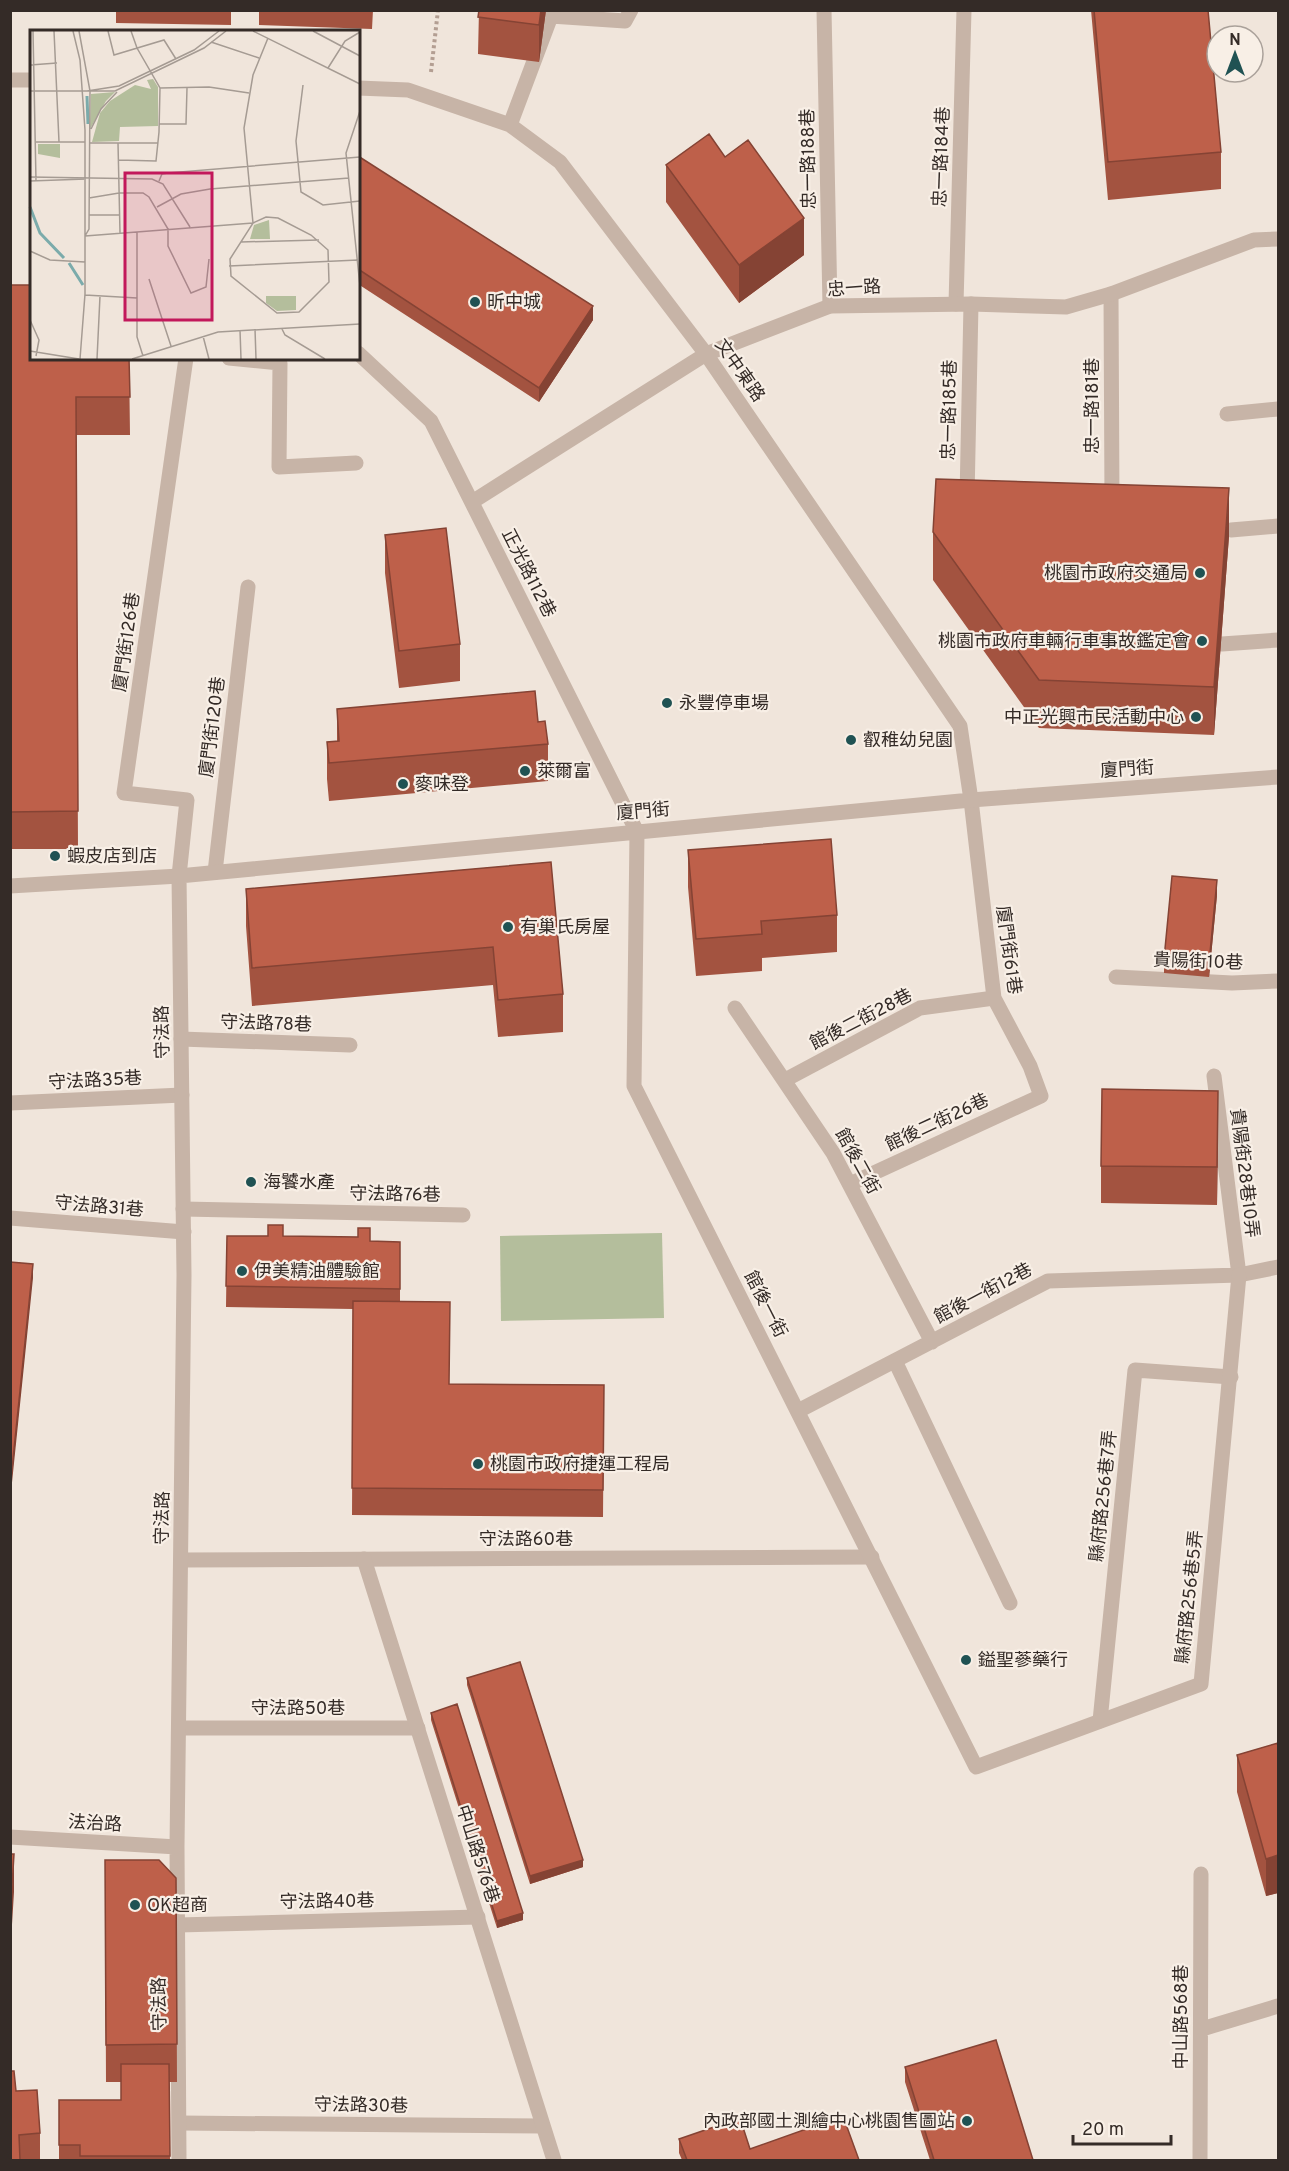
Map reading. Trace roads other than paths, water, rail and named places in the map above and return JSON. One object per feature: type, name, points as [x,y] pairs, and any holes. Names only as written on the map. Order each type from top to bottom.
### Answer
[{"type":"street","points":[[510,125],[551,16],[624,21],[631,10]]},
{"type":"street","name":"忠一路188巷","points":[[824,10],[830,306]]},
{"type":"street","name":"忠一路184巷","points":[[963,304],[964,10]]},
{"type":"street","points":[[10,80],[30,80]]},
{"type":"street","name":"文中東路","points":[[360,88],[408,90],[510,125],[560,162],[706,354],[960,726],[970,800]]},
{"type":"street","name":"忠一路","points":[[472,502],[706,354],[830,306],[963,304],[1066,307],[1111,294],[1254,240],[1278,239]]},
{"type":"street","name":"忠一路181巷","points":[[1111,294],[1112,518]]},
{"type":"street","name":"忠一路185巷","points":[[963,304],[967,516]]},
{"type":"street","name":"正光路112巷","points":[[360,355],[431,421],[637,832]]},
{"type":"street","name":"廈門街126巷","points":[[179,876],[187,800],[124,793],[186,360]]},
{"type":"street","points":[[249,360],[280,363],[279,467],[356,463]]},
{"type":"street","points":[[1227,414],[1278,409]]},
{"type":"street","points":[[1230,530],[1278,526]]},
{"type":"street","name":"廈門街120巷","points":[[215,872],[248,587]]},
{"type":"street","points":[[1222,644],[1278,640]]},
{"type":"street","name":"廈門街","points":[[10,886],[179,876],[970,800],[1278,777]]},
{"type":"street","name":"廈門街61巷","points":[[970,800],[994,998],[1030,1066],[1041,1096]]},
{"type":"street","name":"館後一街","points":[[637,832],[634,1086],[976,1767]]},
{"type":"street","name":"守法路","points":[[179,876],[184,1232],[177,1847],[179,2160]]},
{"type":"street","name":"貴陽街10巷","points":[[1116,977],[1232,983],[1278,981]]},
{"type":"street","name":"館後二街28巷","points":[[785,1080],[920,1008],[994,998]]},
{"type":"street","name":"館後二街","points":[[735,1008],[833,1153],[932,1342]]},
{"type":"street","name":"守法路78巷","points":[[181,1039],[350,1045]]},
{"type":"street","name":"貴陽街28巷10弄","points":[[1214,1076],[1239,1275]]},
{"type":"street","name":"守法路35巷","points":[[10,1103],[182,1095]]},
{"type":"street","name":"館後二街26巷","points":[[850,1184],[1041,1096]]},
{"type":"street","name":"守法路76巷","points":[[183,1209],[463,1215]]},
{"type":"street","name":"守法路31巷","points":[[10,1218],[184,1232]]},
{"type":"street","name":"館後一街12巷","points":[[798,1411],[1048,1281],[1239,1275],[1278,1267]]},
{"type":"street","name":"縣府路256巷5弄","points":[[976,1767],[1201,1684],[1239,1275]]},
{"type":"street","points":[[895,1361],[1010,1603]]},
{"type":"street","name":"縣府路256巷7弄","points":[[1100,1721],[1135,1370],[1230,1377]]},
{"type":"street","name":"守法路60巷","points":[[181,1560],[872,1557]]},
{"type":"street","name":"中山路576巷","points":[[364,1559],[554,2160]]},
{"type":"street","name":"守法路50巷","points":[[179,1728],[418,1728]]},
{"type":"street","name":"法治路","points":[[10,1837],[177,1847]]},
{"type":"street","name":"中山路568巷","points":[[1200,2160],[1201,1874]]},
{"type":"street","name":"守法路40巷","points":[[178,1925],[478,1917]]},
{"type":"street","points":[[1202,2029],[1278,2006]]},
{"type":"street","name":"守法路30巷","points":[[180,2123],[542,2126]]},
{"type":"place","name":"昕中城","points":[[475,302]]},
{"type":"place","name":"桃園市政府交通局","points":[[1200,573]]},
{"type":"place","name":"桃園市政府車輛行車事故鑑定會","points":[[1202,641]]},
{"type":"place","name":"永豐停車場","points":[[667,703]]},
{"type":"place","name":"中正光興市民活動中心","points":[[1196,717]]},
{"type":"place","name":"叡稚幼兒園","points":[[851,740]]},
{"type":"place","name":"萊爾富","points":[[525,771]]},
{"type":"place","name":"麥味登","points":[[403,784]]},
{"type":"place","name":"蝦皮店到店","points":[[55,856]]},
{"type":"place","name":"有巢氏房屋","points":[[508,927]]},
{"type":"place","name":"海饕水產","points":[[251,1182]]},
{"type":"place","name":"伊美精油體驗館","points":[[242,1271]]},
{"type":"place","name":"桃園市政府捷運工程局","points":[[478,1464]]},
{"type":"place","name":"鎰聖蔘藥行","points":[[966,1660]]},
{"type":"place","name":"OK超商","points":[[135,1905]]},
{"type":"place","name":"內政部國土測繪中心桃園售圖站","points":[[967,2121]]}]
